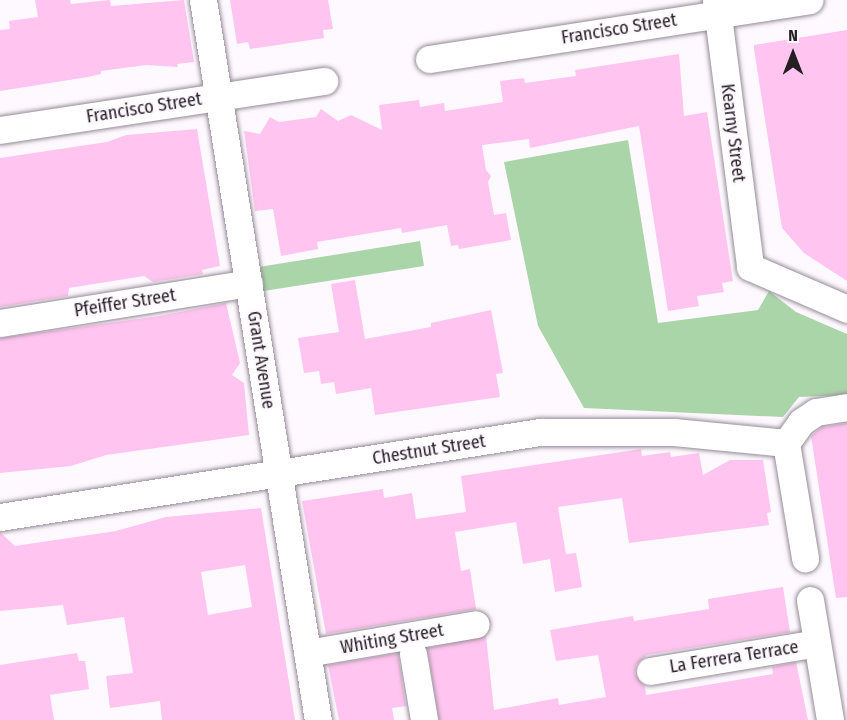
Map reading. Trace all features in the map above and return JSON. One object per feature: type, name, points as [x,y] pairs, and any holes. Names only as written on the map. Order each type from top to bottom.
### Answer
[{"type":"street","name":"Grant Avenue","points":[[203,0],[318,720]]},
{"type":"street","name":"Francisco Street","points":[[429,59],[717,7],[809,0]]},
{"type":"street","name":"Kearny Street","points":[[717,7],[750,267],[847,309]]},
{"type":"street","name":"Francisco Street","points":[[0,130],[324,81]]},
{"type":"street","name":"Pfeiffer Street","points":[[0,323],[249,283]]},
{"type":"street","points":[[805,558],[786,443],[801,423],[816,412],[847,407]]},
{"type":"street","name":"Chestnut Street","points":[[0,517],[540,432],[674,432],[786,443]]},
{"type":"street","points":[[810,600],[830,720]]},
{"type":"street","name":"Whiting Street","points":[[308,653],[476,624]]},
{"type":"street","name":"La Ferrera Terrace","points":[[650,671],[817,643]]},
{"type":"street","points":[[413,654],[424,720]]},
{"type":"green space","points":[[628,140],[658,323],[758,310],[769,291],[796,312],[847,334],[847,395],[799,397],[783,417],[584,408],[538,326],[504,162]]},
{"type":"green space","points":[[420,241],[424,266],[250,293],[247,269]]},
{"type":"building","points":[[35,0],[70,0],[71,4],[110,0],[111,6],[184,0],[194,62],[177,64],[178,67],[146,65],[101,71],[101,74],[88,77],[0,91],[0,30],[10,29],[9,21],[38,17]]},
{"type":"building","points":[[230,0],[328,0],[333,29],[323,30],[324,38],[250,49],[248,42],[237,44]]},
{"type":"building","points":[[847,30],[847,281],[804,253],[782,228],[754,45]]},
{"type":"building","points":[[679,54],[684,116],[707,112],[733,281],[722,283],[724,292],[697,296],[699,306],[668,311],[639,126],[530,148],[529,139],[482,145],[486,170],[491,176],[488,182],[494,215],[506,213],[511,240],[459,249],[458,245],[451,246],[447,225],[402,233],[401,228],[317,242],[318,249],[281,256],[273,209],[255,211],[244,131],[260,134],[270,117],[279,122],[316,117],[321,109],[338,121],[351,115],[382,130],[379,105],[419,100],[420,107],[444,103],[445,111],[503,102],[500,81],[524,78],[525,83],[576,76],[575,70]]},
{"type":"building","points":[[197,129],[220,266],[202,270],[203,274],[153,282],[144,276],[69,288],[68,296],[0,307],[0,158],[107,142],[126,135]]},
{"type":"building","points":[[355,280],[365,339],[431,327],[431,323],[491,310],[503,373],[496,374],[500,397],[375,415],[371,388],[336,394],[334,382],[321,384],[319,371],[304,373],[298,338],[339,332],[331,284]]},
{"type":"building","points":[[226,303],[240,363],[232,375],[244,383],[249,435],[106,455],[71,466],[0,473],[0,338],[159,316]]},
{"type":"building","points":[[847,423],[847,597],[836,598],[811,436],[822,427]]},
{"type":"building","points":[[641,449],[642,456],[670,452],[671,457],[699,453],[703,475],[730,460],[763,460],[771,512],[767,513],[769,525],[629,543],[622,498],[558,507],[566,554],[576,553],[582,587],[555,592],[550,559],[523,564],[516,522],[455,532],[461,571],[470,569],[476,609],[326,634],[302,501],[383,489],[384,498],[412,493],[416,519],[466,512],[461,476]]},
{"type":"building","points":[[261,508],[295,720],[162,720],[160,701],[110,708],[106,676],[133,673],[124,617],[67,625],[63,605],[0,611],[0,532],[15,546],[116,531],[166,517]],"holes":[[[245,565],[252,607],[208,615],[201,572]]]},
{"type":"building","points":[[783,587],[790,632],[647,655],[636,665],[635,674],[645,686],[646,695],[773,674],[772,667],[796,662],[808,720],[439,720],[427,648],[486,636],[494,710],[558,698],[559,705],[606,697],[598,655],[556,661],[550,630],[633,616],[634,621],[709,609],[708,599]]},
{"type":"building","points":[[77,653],[79,661],[85,661],[89,689],[50,695],[54,720],[0,720],[0,665]]},
{"type":"building","points":[[398,653],[406,706],[392,708],[394,720],[339,720],[328,665]]}]
